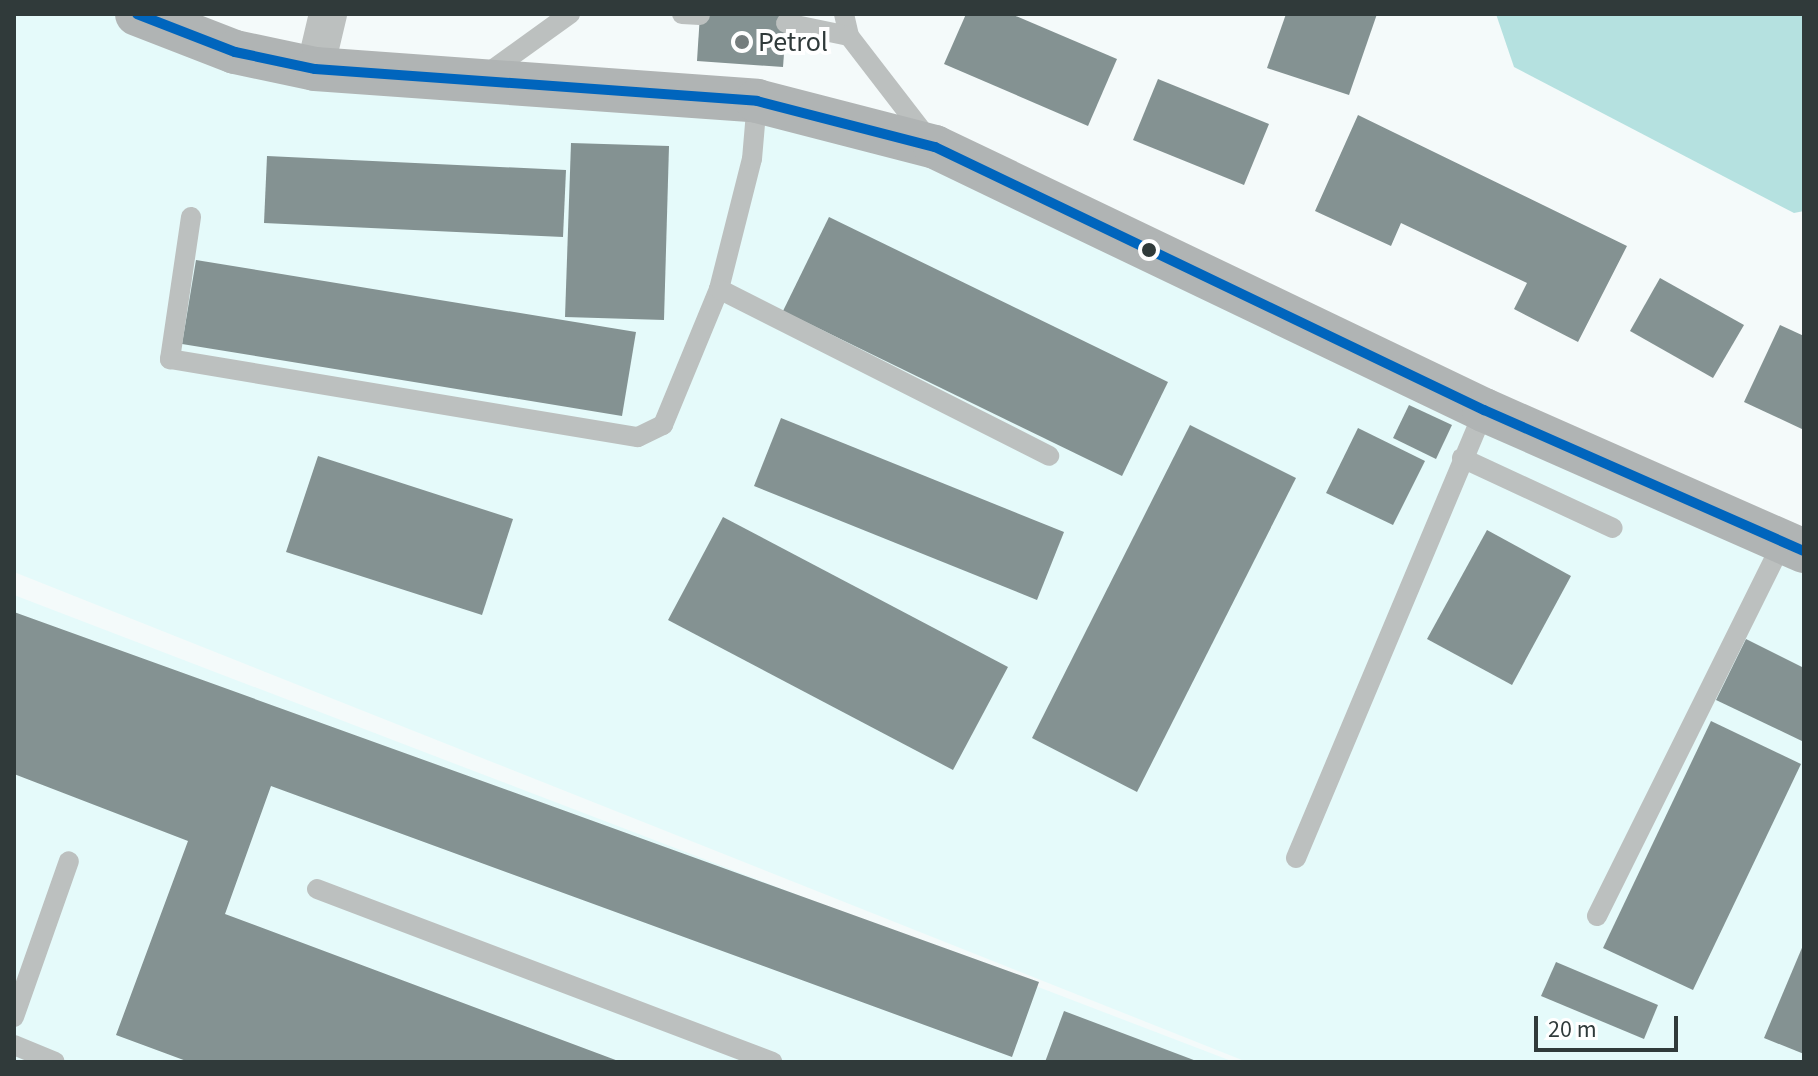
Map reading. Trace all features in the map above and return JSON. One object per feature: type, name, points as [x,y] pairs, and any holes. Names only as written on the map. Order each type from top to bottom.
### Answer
[{"type":"main road","points":[[137,14],[235,52],[315,69],[481,78],[757,101],[935,147],[1484,410],[1793,547]]},
{"type":"street","points":[[315,69],[328,14]]},
{"type":"lane","points":[[481,78],[570,14]]},
{"type":"lane","points":[[844,14],[849,36],[935,147]]},
{"type":"lane","points":[[786,23],[849,36]]},
{"type":"lane","points":[[191,217],[170,359],[638,437],[663,425],[719,289],[752,159],[757,101]]},
{"type":"lane","points":[[719,289],[1049,456]]},
{"type":"lane","points":[[1296,858],[1484,410]]},
{"type":"lane","points":[[1462,458],[1613,528]]},
{"type":"lane","points":[[1597,916],[1793,547]]},
{"type":"lane","points":[[14,1017],[69,861]]},
{"type":"lane","points":[[317,889],[772,1062]]},
{"type":"lane","points":[[14,1045],[55,1062]]},
{"type":"shaded area","points":[[14,14],[142,14],[481,78],[935,147],[1804,543],[1804,1062],[1247,1062],[14,572]]},
{"type":"shaded area","points":[[1496,14],[1804,14],[1804,211],[1794,213],[1514,67]]},
{"type":"shaded area","points":[[14,595],[1234,1062],[14,1062]]},
{"type":"building","name":"Petrol","points":[[700,14],[787,14],[783,67],[697,61]]},
{"type":"building","points":[[966,14],[1011,14],[1117,59],[1088,126],[944,64]]},
{"type":"building","points":[[1286,14],[1377,14],[1349,95],[1267,68]]},
{"type":"building","points":[[1158,79],[1269,124],[1244,185],[1133,140]]},
{"type":"building","points":[[1358,115],[1627,246],[1578,342],[1514,309],[1527,283],[1401,223],[1391,246],[1315,211]]},
{"type":"building","points":[[571,143],[669,146],[664,320],[565,317]]},
{"type":"building","points":[[267,156],[566,170],[563,237],[264,223]]},
{"type":"building","points":[[829,217],[1168,382],[1122,476],[783,311]]},
{"type":"building","points":[[196,260],[636,332],[622,416],[182,344]]},
{"type":"building","points":[[1660,278],[1744,325],[1713,378],[1630,331]]},
{"type":"building","points":[[1780,325],[1804,336],[1804,430],[1744,402]]},
{"type":"building","points":[[1409,405],[1452,425],[1436,459],[1393,438]]},
{"type":"building","points":[[781,418],[1064,532],[1037,600],[754,486]]},
{"type":"building","points":[[1190,425],[1296,478],[1137,792],[1032,738]]},
{"type":"building","points":[[1358,428],[1425,461],[1393,525],[1326,493]]},
{"type":"building","points":[[318,456],[513,519],[482,615],[286,552]]},
{"type":"building","points":[[723,517],[1008,667],[953,770],[668,620]]},
{"type":"building","points":[[1487,530],[1571,576],[1512,685],[1427,639]]},
{"type":"building","points":[[14,612],[1039,982],[1012,1057],[271,786],[225,914],[621,1062],[189,1062],[116,1035],[188,841],[14,774]]},
{"type":"building","points":[[1746,639],[1804,668],[1804,742],[1716,700]]},
{"type":"building","points":[[1711,721],[1801,764],[1693,990],[1603,948]]},
{"type":"building","points":[[1804,943],[1804,1054],[1764,1038]]},
{"type":"building","points":[[1556,962],[1658,1005],[1644,1039],[1541,996]]},
{"type":"building","points":[[1064,1011],[1199,1062],[1045,1062]]},
{"type":"transit line","points":[[137,14],[235,52],[315,69],[757,101],[935,147],[1484,410],[1804,551]]},
{"type":"place","name":"Petrol","points":[[742,42]]}]
